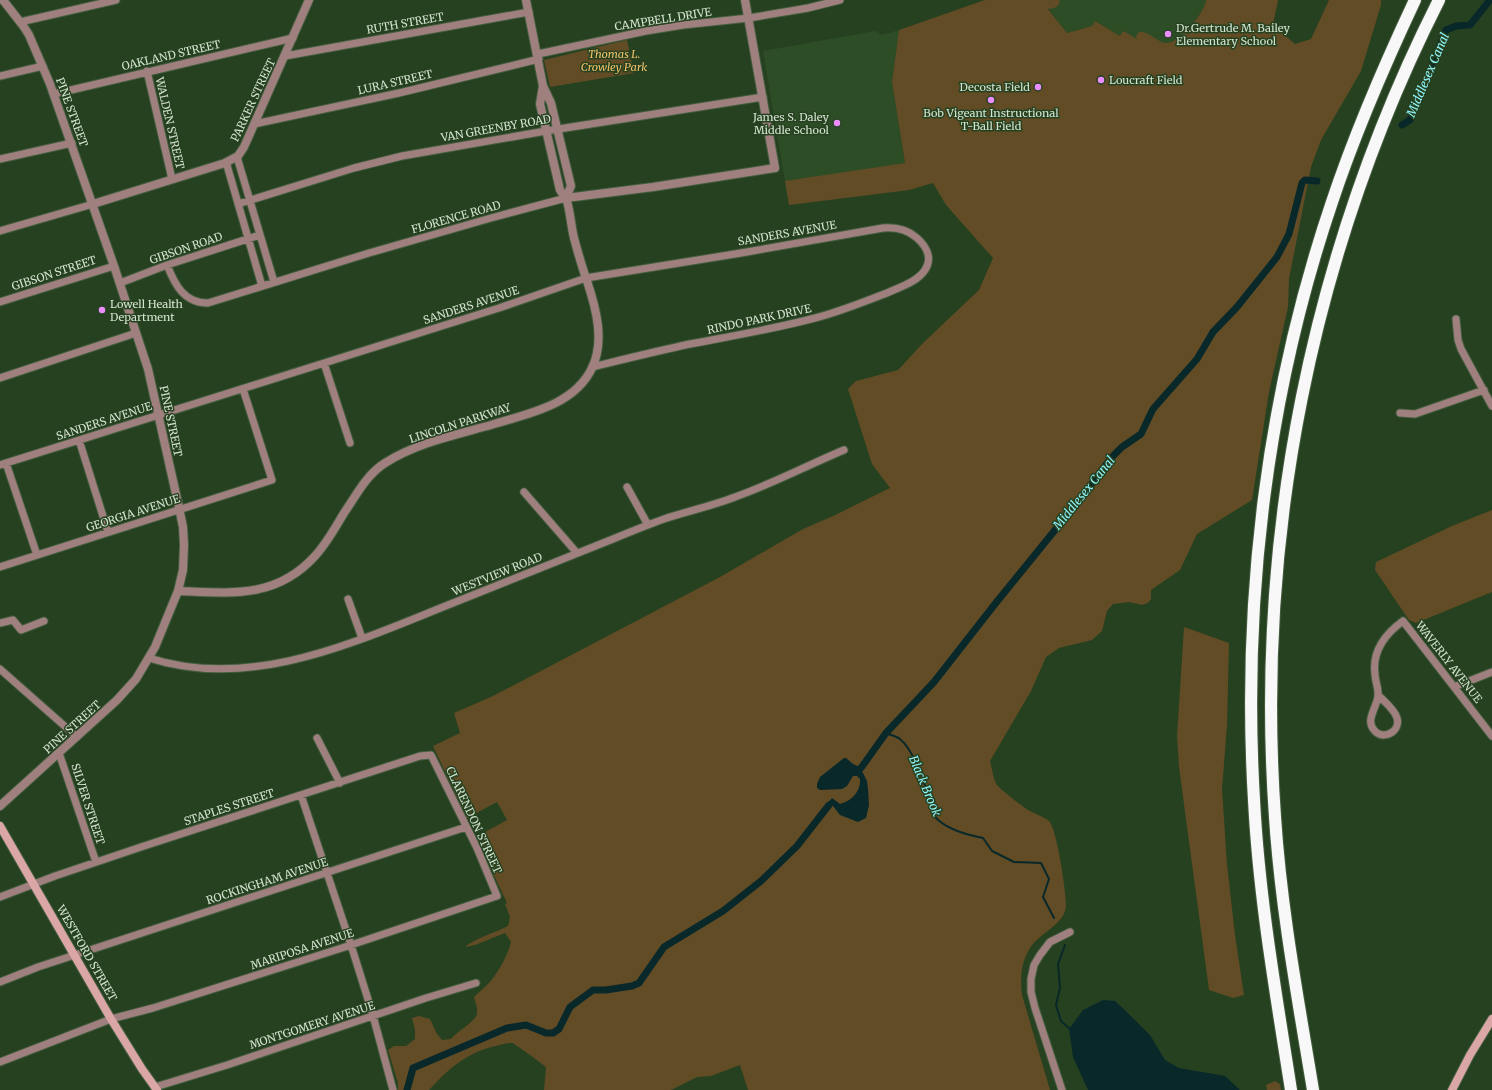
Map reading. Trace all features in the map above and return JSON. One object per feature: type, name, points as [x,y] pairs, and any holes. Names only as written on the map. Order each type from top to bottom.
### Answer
[{"type":"highway","points":[[1291,1090],[1266,924],[1253,799],[1251,655],[1254,598],[1261,523],[1270,455],[1280,399],[1296,326],[1316,252],[1337,187],[1366,110],[1415,0]]},
{"type":"highway","points":[[1312,1090],[1285,916],[1275,816],[1271,691],[1277,566],[1293,442],[1318,326],[1339,247],[1381,129],[1400,83],[1438,0]]},
{"type":"highway","points":[[1400,83],[1447,0]]},
{"type":"main road","name":"WESTFORD STREET","points":[[0,826],[112,1019],[142,1069],[156,1089]]},
{"type":"main road","points":[[1453,1089],[1470,1055],[1492,1019]]},
{"type":"street","name":"PINE STREET","points":[[0,806],[60,753],[129,688],[142,670],[149,658],[178,591],[183,570],[184,546],[180,509],[148,369],[120,283],[72,143],[43,66],[29,35],[3,0]]},
{"type":"street","points":[[20,22],[116,0]]},
{"type":"street","name":"PARKER STREET","points":[[93,204],[226,162],[237,157],[244,147],[310,0]]},
{"type":"street","points":[[526,0],[543,86]]},
{"type":"street","points":[[745,0],[763,97]]},
{"type":"street","name":"CAMPBELL DRIVE","points":[[538,57],[646,31],[690,24],[749,18],[808,8],[840,0]]},
{"type":"street","name":"RUTH STREET","points":[[285,56],[529,12]]},
{"type":"street","name":"OAKLAND STREET","points":[[54,94],[293,38]]},
{"type":"street","name":"LURA STREET","points":[[254,124],[399,93],[538,57]]},
{"type":"street","points":[[0,76],[43,66]]},
{"type":"street","name":"WALDEN STREET","points":[[147,71],[172,179]]},
{"type":"street","name":"LINCOLN PARKWAY","points":[[543,86],[551,103],[571,186],[566,198]]},
{"type":"street","name":"LINCOLN PARKWAY","points":[[178,591],[246,592],[275,584],[295,572],[315,556],[364,483],[383,465],[401,454],[435,441],[532,413],[549,406],[573,391],[585,379],[592,367],[598,347],[598,329],[595,306],[574,239],[566,198],[560,190],[546,131],[540,104],[543,86]]},
{"type":"street","name":"VAN GREENBY ROAD","points":[[238,204],[378,161],[438,149],[557,129],[763,97]]},
{"type":"street","name":"FLORENCE ROAD","points":[[167,265],[173,281],[181,292],[192,300],[200,303],[216,302],[274,282],[483,220],[566,198],[653,187],[776,168],[763,97]]},
{"type":"street","points":[[0,159],[72,143]]},
{"type":"street","points":[[237,157],[274,282]]},
{"type":"street","points":[[226,162],[262,286]]},
{"type":"street","points":[[0,231],[93,204]]},
{"type":"street","name":"SANDERS AVENUE","points":[[3,464],[526,299],[586,278],[892,227],[910,233],[918,238],[925,247],[929,262],[922,273]]},
{"type":"street","name":"GIBSON ROAD","points":[[120,283],[167,265],[260,235]]},
{"type":"street","name":"GIBSON STREET","points":[[0,302],[114,266]]},
{"type":"street","name":"RINDO PARK DRIVE","points":[[592,367],[640,355],[817,318],[899,288],[918,278],[922,273]]},
{"type":"street","points":[[1456,319],[1458,340],[1461,349],[1492,406]]},
{"type":"street","points":[[0,378],[136,333]]},
{"type":"street","points":[[324,363],[350,443]]},
{"type":"street","name":"GEORGIA AVENUE","points":[[0,567],[272,480],[243,389]]},
{"type":"street","points":[[1400,413],[1415,414],[1484,390]]},
{"type":"street","points":[[79,440],[108,532]]},
{"type":"street","name":"WESTVIEW ROAD","points":[[149,658],[168,664],[185,667],[226,669],[280,663],[323,653],[663,519],[735,497],[844,450]]},
{"type":"street","points":[[3,464],[37,555]]},
{"type":"street","points":[[627,487],[648,525]]},
{"type":"street","points":[[524,492],[577,554]]},
{"type":"street","points":[[348,599],[362,638]]},
{"type":"street","points":[[0,624],[13,620],[21,630],[44,621]]},
{"type":"street","name":"WAVERLY AVENUE","points":[[1378,695],[1374,668],[1378,649],[1388,633],[1403,621],[1492,736]]},
{"type":"street","points":[[0,669],[77,737]]},
{"type":"street","points":[[1454,687],[1492,672]]},
{"type":"street","points":[[1378,695],[1396,714],[1398,720],[1396,729],[1386,735],[1374,732],[1370,724],[1378,695]]},
{"type":"street","points":[[317,738],[340,783]]},
{"type":"street","name":"SILVER STREET","points":[[60,753],[96,862]]},
{"type":"street","name":"STAPLES STREET","points":[[0,897],[96,862],[420,756],[431,755]]},
{"type":"street","name":"CLARENDON STREET","points":[[431,755],[477,848],[497,896]]},
{"type":"street","points":[[301,796],[351,945],[393,1090]]},
{"type":"street","name":"ROCKINGHAM AVENUE","points":[[0,982],[38,967],[466,827]]},
{"type":"street","name":"MARIPOSA AVENUE","points":[[0,1062],[112,1019],[160,1006],[351,945],[497,896]]},
{"type":"street","points":[[1062,1090],[1035,1008],[1031,992],[1031,979],[1034,965],[1050,942],[1070,932]]},
{"type":"street","name":"MONTGOMERY AVENUE","points":[[156,1089],[476,982]]},
{"type":"shaded area","name":"Dr.Gertrude M. Bailey Elementary School","points":[[1042,0],[1251,0],[1164,68],[1123,32],[1120,36],[1095,21],[1092,26],[1067,33]]},
{"type":"shaded area","name":"James S. Daley Middle School","points":[[899,30],[892,82],[909,190],[789,205],[763,51],[875,31],[882,35]]},
{"type":"green space","points":[[985,0],[1060,0],[1058,6],[1048,9],[1067,33],[1092,26],[1095,21],[1120,36],[1123,31],[1137,39],[1136,36],[1139,32],[1143,32],[1165,43],[1177,39],[1190,27],[1201,12],[1206,0],[1278,0],[1273,25],[1295,44],[1311,39],[1329,0],[1381,0],[1381,5],[1361,71],[1321,140],[1311,167],[1289,279],[1288,307],[1269,392],[1252,500],[1197,534],[1180,570],[1151,590],[1151,599],[1148,603],[1142,605],[1129,602],[1113,604],[1107,611],[1102,631],[1092,640],[1059,648],[1046,657],[1031,691],[990,761],[994,780],[997,785],[1027,809],[1049,821],[1055,836],[1063,875],[1066,898],[1065,912],[1062,918],[1030,948],[1023,965],[1021,977],[1022,995],[1050,1090],[748,1090],[740,1065],[711,1076],[697,1077],[671,1090],[544,1090],[546,1067],[513,1043],[509,1043],[484,1049],[464,1059],[447,1072],[429,1090],[398,1090],[398,1083],[388,1050],[394,1046],[406,1046],[415,1039],[415,1030],[412,1018],[419,1016],[430,1019],[437,1034],[442,1040],[451,1039],[476,1016],[477,1009],[474,997],[490,982],[498,971],[507,954],[511,942],[505,933],[475,945],[465,947],[474,941],[508,926],[510,917],[505,904],[507,903],[476,837],[507,820],[497,802],[467,818],[433,746],[460,733],[454,713],[493,696],[720,577],[803,529],[890,488],[872,464],[848,389],[856,381],[898,370],[923,343],[979,290],[993,258],[946,205],[933,183],[909,190],[789,205],[785,181],[905,163],[892,82],[899,30]]},
{"type":"green space","name":"Thomas L. Crowley Park","points":[[627,40],[634,73],[550,87],[544,60]]},
{"type":"green space","points":[[1492,510],[1492,592],[1416,623],[1409,620],[1375,570],[1376,562],[1452,526]]},
{"type":"green space","points":[[1184,627],[1229,643],[1227,726],[1222,789],[1227,864],[1235,935],[1244,995],[1233,998],[1209,990],[1179,767],[1177,736]]},
{"type":"green space","points":[[1275,1081],[1280,1084],[1281,1090],[1267,1090],[1266,1085]]},
{"type":"water","points":[[844,758],[860,767],[867,781],[869,805],[866,818],[858,822],[840,815],[833,806],[826,805],[832,798],[840,804],[852,798],[859,788],[860,779],[857,776],[853,776],[847,786],[842,789],[820,790],[817,788],[820,777]]},
{"type":"water","points":[[1103,1000],[1115,1001],[1132,1017],[1150,1035],[1165,1060],[1179,1068],[1225,1076],[1240,1090],[1088,1090],[1073,1057],[1069,1029],[1083,1010]]},
{"type":"waterway","name":"Middlesex Canal","points":[[1402,125],[1410,120],[1446,30],[1456,26],[1470,25],[1490,0]]},
{"type":"waterway","name":"Middlesex Canal","points":[[861,768],[886,733],[934,682],[1085,493],[1111,458],[1122,447],[1141,434],[1153,409],[1197,359],[1213,332],[1237,307],[1277,257],[1289,234],[1302,183],[1305,180],[1317,181]]},
{"type":"waterway","name":"Black Brook","points":[[886,733],[900,739],[912,754],[936,818],[946,826],[983,838],[992,851],[1014,862],[1041,863],[1049,879],[1043,897],[1054,918]]},
{"type":"waterway","points":[[407,1090],[413,1068],[507,1028],[526,1025],[546,1033],[553,1033],[559,1029],[570,1007],[593,990],[606,990],[632,986],[639,983],[664,947],[723,911],[761,881],[797,846],[829,805]]},
{"type":"waterway","name":"Black Brook","points":[[1065,945],[1058,964],[1060,988],[1056,1005],[1061,1021],[1071,1030]]},
{"type":"place","name":"Dr.Gertrude M. Bailey Elementary School","points":[[1168,34]]},
{"type":"place","name":"Loucraft Field","points":[[1101,80]]},
{"type":"place","name":"Decosta Field","points":[[1038,87]]},
{"type":"place","name":"Bob Vigeant Instructional T-Ball Field","points":[[991,100]]},
{"type":"place","name":"James S. Daley Middle School","points":[[837,123]]},
{"type":"place","name":"Lowell Health Department","points":[[102,310]]}]
